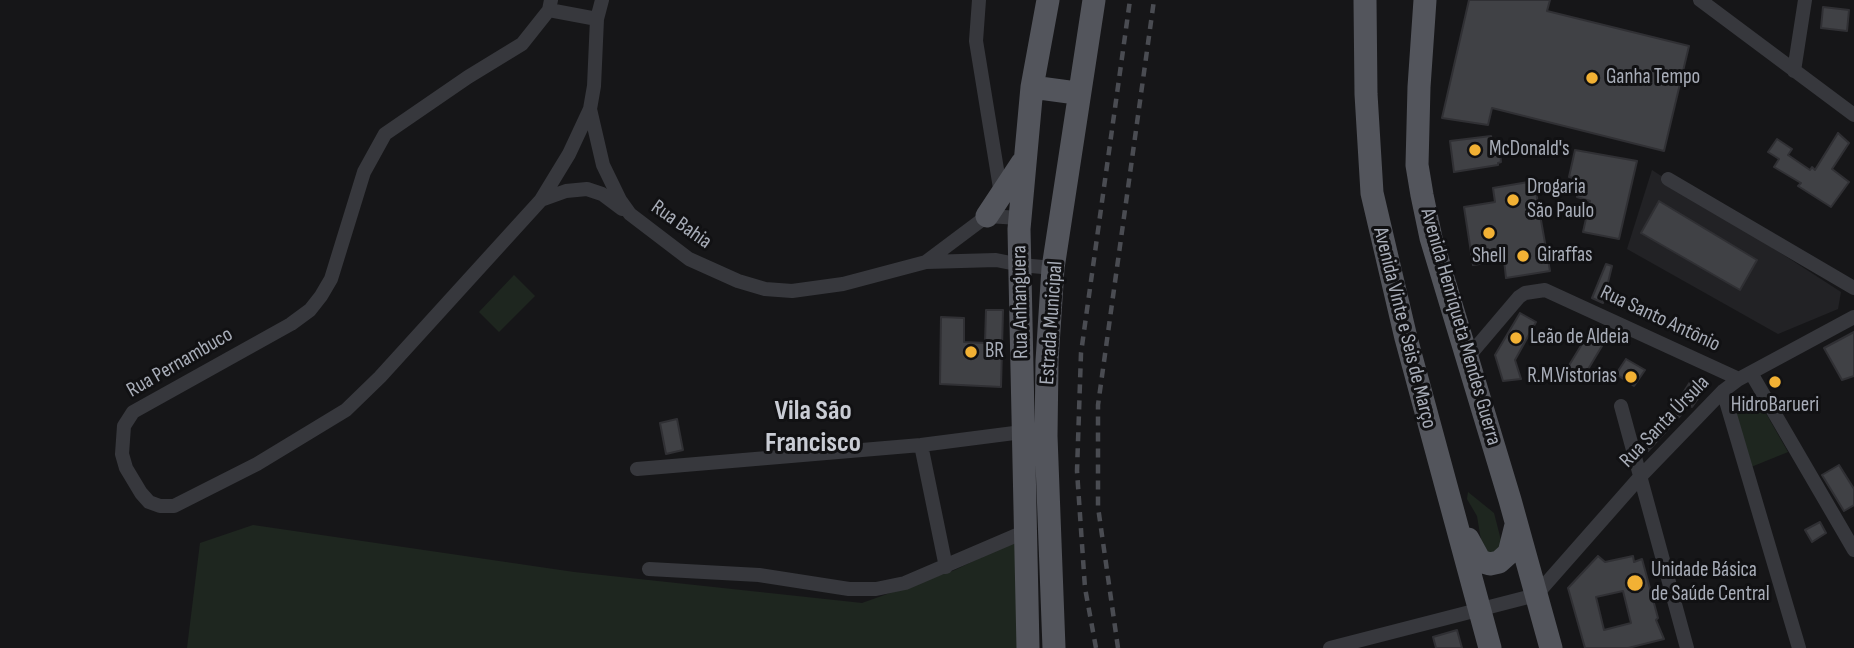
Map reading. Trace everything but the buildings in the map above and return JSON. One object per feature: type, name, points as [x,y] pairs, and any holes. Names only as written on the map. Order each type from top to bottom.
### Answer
[{"type":"main road","name":"Rua Anhanguera","points":[[1028,648],[1019,223],[1032,87],[1048,0]]},
{"type":"main road","points":[[1067,175],[1063,149],[1084,0]]},
{"type":"main road","name":"Estrada Municipal","points":[[1054,648],[1046,436],[1047,361],[1055,260],[1094,0]]},
{"type":"main road","name":"Avenida Vinte e Seis de Março","points":[[1366,0],[1366,94],[1372,193],[1406,338],[1490,648]]},
{"type":"main road","name":"Avenida Henriqueta Mendes Guerra","points":[[1425,0],[1417,165],[1431,238],[1516,522],[1550,648]]},
{"type":"main road","points":[[1032,87],[1069,92]]},
{"type":"main road","points":[[987,216],[1024,160]]},
{"type":"main road","points":[[1019,223],[1026,242],[1055,260]]},
{"type":"main road","points":[[1453,511],[1476,557],[1485,564],[1499,562],[1506,557],[1516,522]]},
{"type":"street","name":"Rua Bahia","points":[[602,0],[597,19],[594,86],[590,108],[603,165],[630,214],[689,259],[728,277],[765,289],[820,289],[926,262]]},
{"type":"street","points":[[979,0],[976,41],[1001,195]]},
{"type":"street","points":[[1700,0],[1854,115]]},
{"type":"street","points":[[1794,71],[1805,0]]},
{"type":"street","points":[[550,5],[597,19]]},
{"type":"street","name":"Rua Pernambuco","points":[[550,5],[522,44],[385,134],[364,172],[331,279],[310,310],[290,324],[133,412],[124,426],[122,454],[126,468],[141,493],[149,502],[160,506],[181,503],[257,464],[346,410],[398,358],[541,200],[569,154],[590,108]]},
{"type":"street","points":[[1668,179],[1854,288]]},
{"type":"street","points":[[541,200],[566,191],[587,189],[602,194],[630,214]]},
{"type":"street","points":[[926,262],[987,216],[1019,223]]},
{"type":"street","points":[[926,262],[996,260],[1021,265],[1055,260]]},
{"type":"street","name":"Rua Santo Antônio","points":[[1468,357],[1519,297],[1525,293],[1545,290],[1745,376]]},
{"type":"street","name":"Rua Santa Úrsula","points":[[1536,595],[1640,477],[1723,391],[1745,376],[1854,317]]},
{"type":"street","points":[[1745,376],[1854,550]]},
{"type":"street","points":[[1723,391],[1799,648]]},
{"type":"street","points":[[1621,406],[1687,648]]},
{"type":"street","points":[[637,469],[921,445],[1022,432]]},
{"type":"street","points":[[921,445],[946,567]]},
{"type":"street","points":[[649,569],[759,575],[849,589],[876,589],[905,583],[1024,532]]},
{"type":"street","points":[[1330,648],[1536,595]]},
{"type":"shaded area","points":[[1652,170],[1841,292],[1838,309],[1778,334],[1627,249]]},
{"type":"shaded area","points":[[514,275],[535,296],[499,332],[479,312]]},
{"type":"shaded area","points":[[1760,403],[1788,452],[1751,467],[1733,409]]},
{"type":"shaded area","points":[[1468,492],[1494,513],[1505,556],[1483,552],[1477,516],[1467,499]]},
{"type":"shaded area","points":[[253,525],[574,572],[862,603],[955,570],[1017,540],[1022,648],[187,648],[200,543]]},
{"type":"railway","points":[[1096,648],[1085,588],[1077,471],[1081,353],[1130,0]]},
{"type":"railway","points":[[1118,648],[1098,507],[1098,405],[1154,0]]},
{"type":"place","name":"Ganha Tempo","points":[[1592,78]]},
{"type":"place","name":"McDonald's","points":[[1475,150]]},
{"type":"place","name":"Drogaria São Paulo","points":[[1513,200]]},
{"type":"place","name":"Shell","points":[[1489,233]]},
{"type":"place","name":"Giraffas","points":[[1523,256]]},
{"type":"place","name":"Leão de Aldeia","points":[[1516,338]]},
{"type":"place","name":"BR","points":[[971,352]]},
{"type":"place","name":"R.M.Vistorias","points":[[1631,377]]},
{"type":"place","name":"HidroBarueri","points":[[1775,382]]},
{"type":"place","name":"Unidade Básica de Saúde Central","points":[[1635,583]]},
{"type":"district","name":"Vila São Francisco","points":[[813,428]]}]
